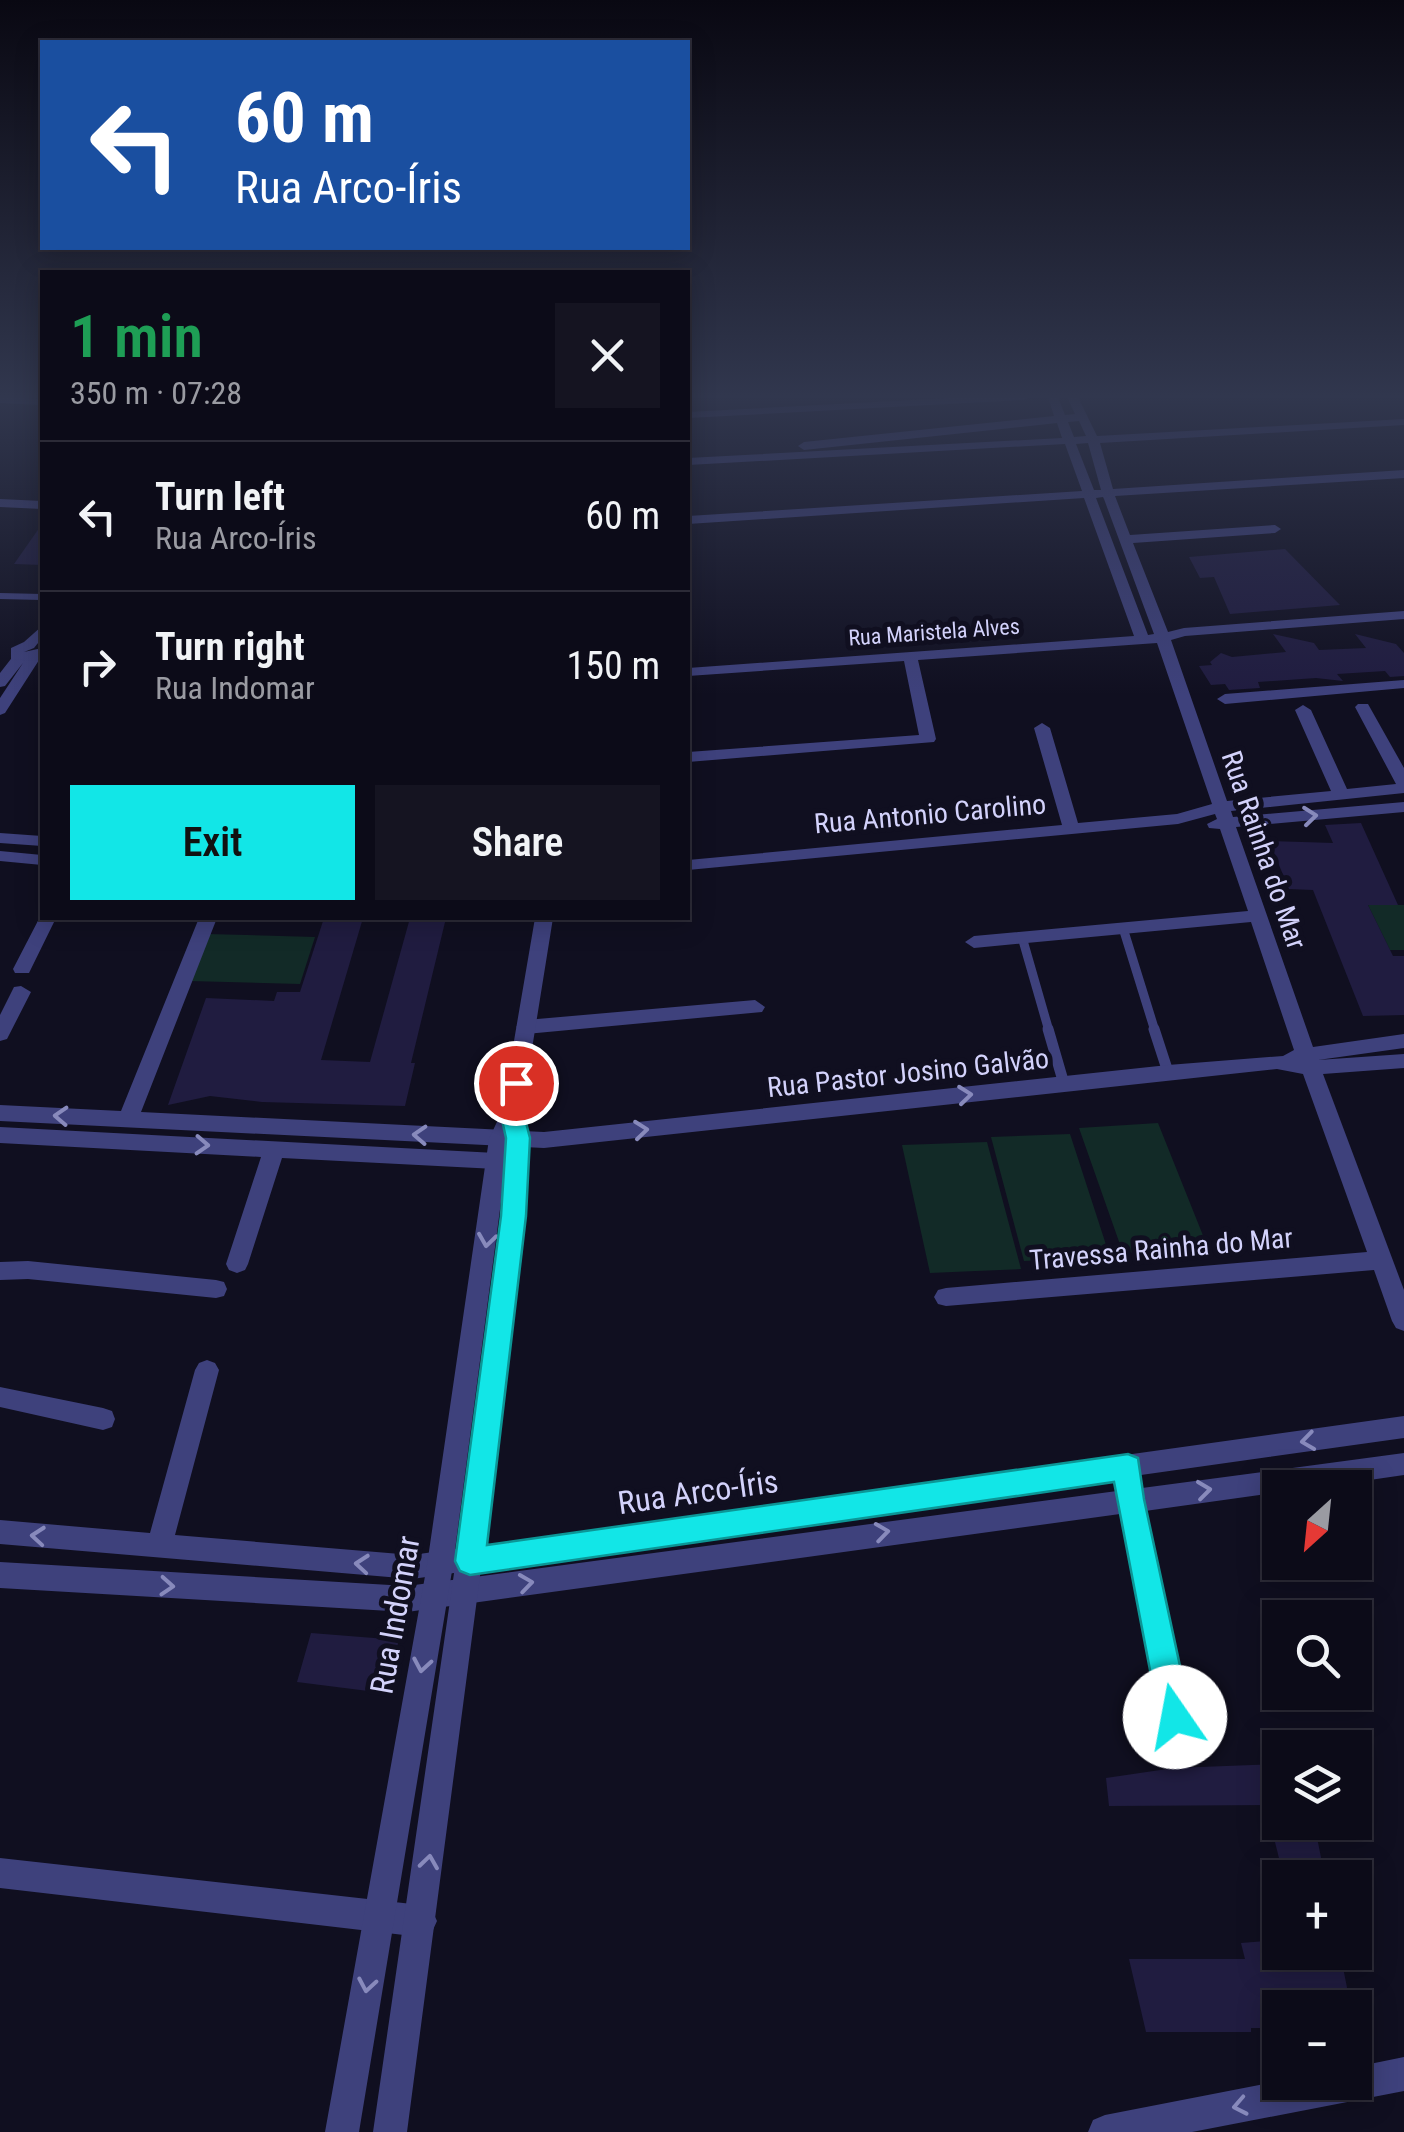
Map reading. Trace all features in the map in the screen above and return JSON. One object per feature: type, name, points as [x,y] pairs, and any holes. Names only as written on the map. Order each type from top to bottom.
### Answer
[{"type":"street","points":[[690,520],[1083,496]]},
{"type":"street","points":[[690,528],[1085,496]]},
{"type":"street","name":"Rua Rainha do Mar","points":[[1091,496],[1223,816],[1307,1060],[1404,1322]]},
{"type":"street","name":"Rua Rainha do Mar","points":[[1109,496],[1128,539],[1151,634]]},
{"type":"street","points":[[0,502],[40,505]]},
{"type":"street","points":[[0,513],[40,515]]},
{"type":"street","points":[[1128,539],[1275,529]]},
{"type":"street","name":"Rua Maristela Alves","points":[[690,662],[1404,615]]},
{"type":"street","name":"Rua Maristela Alves","points":[[690,672],[1151,634]]},
{"type":"street","points":[[0,644],[33,649]]},
{"type":"street","points":[[0,684],[33,649]]},
{"type":"street","points":[[0,710],[33,649]]},
{"type":"street","points":[[690,758],[928,739],[910,656]]},
{"type":"street","points":[[1225,699],[1404,684]]},
{"type":"street","points":[[1363,707],[1404,786]]},
{"type":"street","points":[[1304,710],[1341,795]]},
{"type":"street","points":[[1042,728],[1071,828]]},
{"type":"street","name":"Rua Antonio Carolino","points":[[1223,816],[1404,786]]},
{"type":"street","name":"Rua Antonio Carolino","points":[[690,865],[1178,819],[1404,806]]},
{"type":"street","points":[[0,838],[40,841]]},
{"type":"street","points":[[0,856],[40,860]]},
{"type":"street","points":[[974,942],[1258,916]]},
{"type":"street","points":[[22,969],[46,920]]},
{"type":"street","points":[[128,1120],[207,920]]},
{"type":"street","name":"Rua Indomar","points":[[342,2132],[514,1141],[526,1027],[544,920]]},
{"type":"street","points":[[0,1034],[21,992]]},
{"type":"street","points":[[526,1027],[756,1007]]},
{"type":"street","name":"Rua Pastor Josino Galvão","points":[[1307,1060],[1404,1042]]},
{"type":"street","name":"Rua Pastor Josino Galvão","points":[[0,1135],[274,1149],[514,1141],[1277,1062],[1404,1061]]},
{"type":"street","name":"Rua Pastor Josino Galvão","points":[[0,1113],[514,1141]]},
{"type":"street","name":"Rua Indomar","points":[[390,2132],[514,1216],[514,1141]]},
{"type":"street","points":[[237,1264],[274,1149]]},
{"type":"street","name":"Travessa Rainha do Mar","points":[[946,1297],[1382,1260]]},
{"type":"street","points":[[0,1271],[28,1270],[216,1290]]},
{"type":"street","points":[[158,1546],[207,1370]]},
{"type":"street","points":[[0,1397],[103,1419]]},
{"type":"street","name":"Rua Arco-Íris","points":[[0,1532],[388,1567],[440,1565],[1404,1427]]},
{"type":"street","points":[[0,1576],[382,1599],[434,1596],[830,1539],[1404,1464]]},
{"type":"street","points":[[1128,1467],[1130,1499],[1175,1717]]},
{"type":"street","points":[[827,1508],[830,1539]]},
{"type":"street","points":[[0,1874],[421,1921]]},
{"type":"street","points":[[1105,2132],[1404,2074]]},
{"type":"lane","points":[[0,596],[40,598]]},
{"type":"lane","points":[[1123,928],[1168,1072]]},
{"type":"lane","points":[[1022,937],[1064,1084]]},
{"type":"green space","points":[[1368,905],[1404,905],[1404,950],[1390,950]]},
{"type":"green space","points":[[208,934],[315,937],[300,984],[189,981]]},
{"type":"green space","points":[[1158,1123],[1208,1248],[1123,1253],[1079,1128]]},
{"type":"green space","points":[[1070,1134],[1110,1257],[1024,1261],[991,1137]]},
{"type":"green space","points":[[987,1142],[1021,1269],[930,1273],[902,1145]]},
{"type":"building","points":[[40,527],[40,565],[14,564]]},
{"type":"building","points":[[1285,549],[1340,605],[1230,614],[1214,577],[1200,578],[1189,557]]},
{"type":"building","points":[[1273,634],[1314,643],[1319,650],[1366,648],[1355,634],[1396,644],[1404,653],[1404,676],[1390,677],[1385,671],[1337,674],[1343,681],[1316,678],[1258,682],[1260,688],[1229,690],[1225,684],[1211,685],[1199,666],[1212,665],[1210,662],[1221,653],[1232,657],[1286,652]]},
{"type":"building","points":[[1361,823],[1398,905],[1368,905],[1393,956],[1404,956],[1404,1015],[1363,1016],[1313,890],[1289,889],[1269,841],[1333,843],[1325,825]]},
{"type":"building","points":[[323,920],[362,920],[321,1060],[370,1062],[409,920],[446,920],[411,1063],[415,1063],[405,1106],[262,1102],[210,1096],[168,1105],[206,998],[274,1001],[277,992],[300,992]]},
{"type":"building","points":[[311,1633],[399,1640],[384,1693],[297,1682]]},
{"type":"building","points":[[1262,1765],[1262,1805],[1109,1806],[1106,1778],[1174,1768]]},
{"type":"building","points":[[1274,1840],[1318,1840],[1321,1860],[1280,1860]]},
{"type":"building","points":[[1262,1941],[1262,1970],[1344,1970],[1347,1990],[1262,1990],[1262,2028],[1251,2028],[1251,2032],[1146,2032],[1129,1959],[1245,1959],[1241,1943]]},
{"type":"route","points":[[516,1083],[512,1111],[518,1138],[514,1216],[470,1561],[1128,1467],[1130,1499],[1175,1717]]}]
